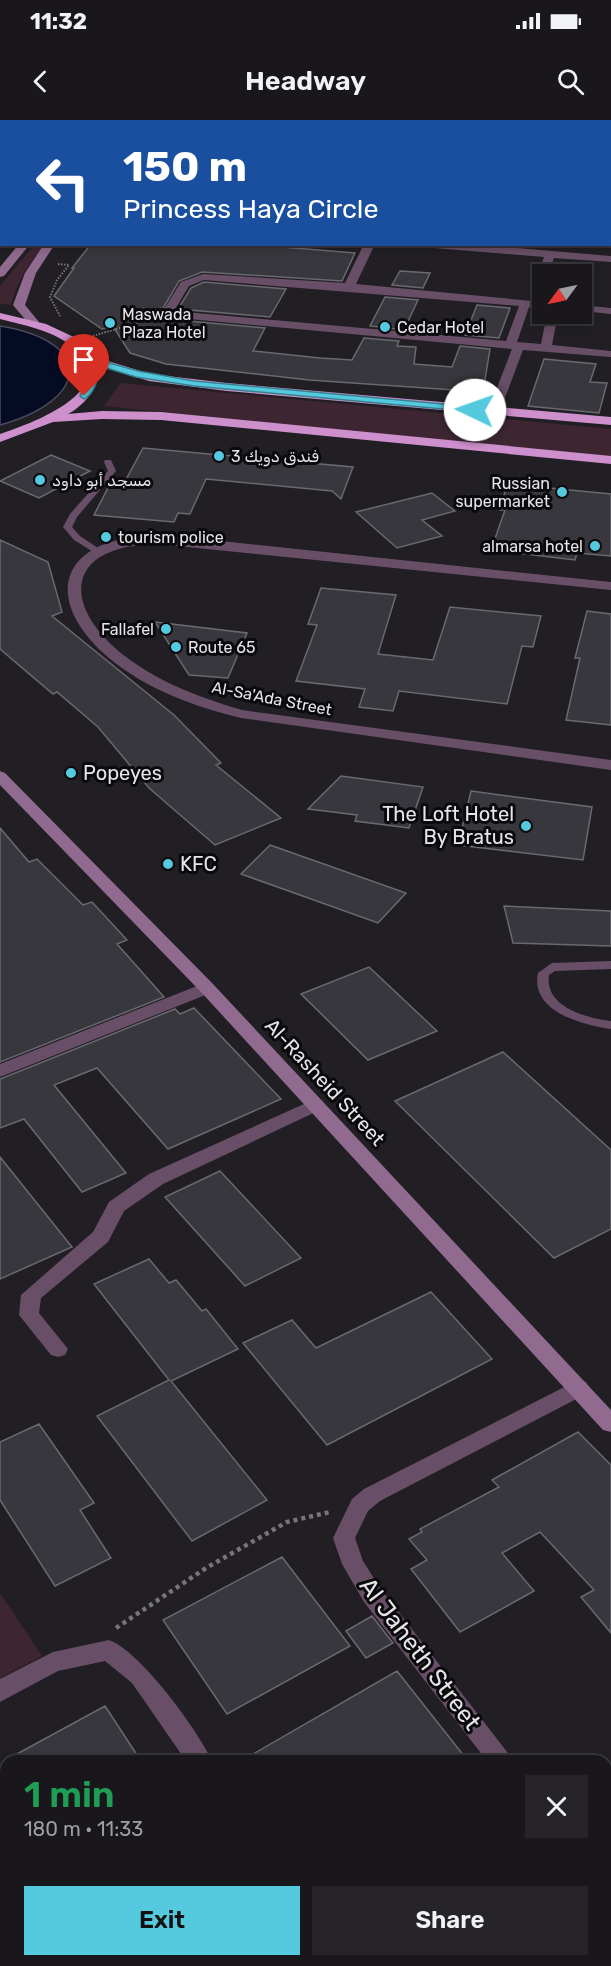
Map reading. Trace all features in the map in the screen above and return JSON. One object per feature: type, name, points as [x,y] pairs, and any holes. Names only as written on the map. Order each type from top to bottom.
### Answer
[{"type":"highway","points":[[0,316],[33,322],[76,342],[92,360],[123,371],[189,383],[611,422]]},
{"type":"highway","points":[[54,419],[84,396],[92,384],[94,372],[92,360]]},
{"type":"highway","points":[[0,438],[54,419],[102,415],[161,416],[611,460]]},
{"type":"main road","points":[[0,274],[24,246]]},
{"type":"main road","points":[[33,322],[19,305],[23,286],[35,263],[48,246]]},
{"type":"main road","name":"Al-Rasheid Street","points":[[0,776],[207,988],[611,1424]]},
{"type":"street","points":[[349,287],[369,246]]},
{"type":"street","points":[[448,246],[611,259]]},
{"type":"street","points":[[547,264],[550,254]]},
{"type":"street","points":[[532,304],[349,287],[203,277],[185,284],[167,314],[611,354]]},
{"type":"street","points":[[494,411],[525,304]]},
{"type":"street","points":[[592,309],[611,310]]},
{"type":"street","points":[[546,348],[551,324]]},
{"type":"street","name":"Al-Sa'Ada Street","points":[[611,586],[173,540],[139,540],[114,545],[92,555],[78,570],[72,589],[76,606],[93,635],[115,655],[152,681],[190,700],[241,714],[611,765]]},
{"type":"street","points":[[0,1071],[207,988]]},
{"type":"street","points":[[58,1349],[30,1315],[31,1295],[101,1237],[116,1207],[156,1179],[315,1105]]},
{"type":"street","points":[[360,1505],[372,1495],[578,1388]]},
{"type":"street","name":"Al Jaheth Street","points":[[360,1505],[344,1538],[353,1564],[400,1634],[497,1755]]},
{"type":"street","points":[[0,1691],[53,1662],[109,1650],[140,1676],[196,1755]]},
{"type":"lane","points":[[98,552],[77,538],[67,526],[112,471],[108,462]]},
{"type":"lane","points":[[611,964],[552,967],[544,973],[543,987],[553,1002],[579,1017],[611,1025]]},
{"type":"path","points":[[35,263],[69,265],[57,280],[50,297],[62,319]]},
{"type":"path","points":[[88,337],[167,314]]},
{"type":"path","points":[[113,1630],[206,1568],[287,1522],[360,1505]]},
{"type":"shaded area","points":[[33,246],[43,246],[24,273],[11,305],[0,304],[0,286]]},
{"type":"shaded area","points":[[121,383],[611,429],[611,458],[104,406]]},
{"type":"shaded area","points":[[0,1593],[42,1656],[0,1678]]},
{"type":"water","points":[[0,326],[31,334],[53,345],[66,358],[69,372],[64,387],[51,402],[29,415],[0,425]]},
{"type":"building","points":[[89,246],[269,246],[355,253],[342,281],[202,272],[179,281],[159,315],[167,319],[265,328],[253,351],[320,358],[352,360],[364,338],[399,341],[397,346],[416,347],[414,364],[452,367],[460,346],[490,349],[483,392],[309,380],[166,364],[130,353],[113,326],[102,329],[54,296],[74,268],[72,268]]},
{"type":"building","points":[[400,271],[430,273],[423,288],[392,285]]},
{"type":"building","points":[[204,282],[286,289],[270,317],[178,309],[191,288]]},
{"type":"building","points":[[385,297],[418,300],[404,330],[370,326]]},
{"type":"building","points":[[477,305],[510,308],[499,338],[465,335]]},
{"type":"building","points":[[544,359],[596,364],[590,382],[607,383],[599,413],[528,406]]},
{"type":"building","points":[[143,448],[353,467],[341,499],[332,491],[206,479],[190,514],[178,513],[174,522],[94,515],[112,480],[123,485]]},
{"type":"building","points":[[51,455],[90,471],[39,498],[0,481]]},
{"type":"building","points":[[507,484],[611,494],[611,556],[577,553],[575,560],[491,550],[505,510],[500,510]]},
{"type":"building","points":[[432,493],[455,511],[422,520],[442,536],[397,548],[356,512]]},
{"type":"building","points":[[0,540],[48,562],[62,612],[52,616],[174,715],[221,763],[216,765],[281,818],[215,845],[149,788],[98,727],[57,692],[53,694],[0,649]]},
{"type":"building","points":[[321,588],[396,595],[378,654],[433,660],[450,607],[541,616],[533,647],[522,646],[507,704],[399,691],[393,711],[359,707],[365,689],[296,681],[317,625],[308,624]]},
{"type":"building","points":[[587,611],[611,614],[611,725],[566,720],[580,658],[575,658]]},
{"type":"building","points":[[155,622],[247,633],[228,678],[189,675]]},
{"type":"building","points":[[341,776],[423,787],[409,828],[355,821],[357,815],[308,809]]},
{"type":"building","name":"The Loft Hotel By Bratus","points":[[471,791],[592,807],[583,860],[458,845]]},
{"type":"building","points":[[0,828],[29,862],[37,859],[83,905],[92,902],[127,940],[117,944],[164,997],[0,1062]]},
{"type":"building","points":[[270,845],[406,893],[378,923],[241,874]]},
{"type":"building","points":[[504,906],[611,911],[611,946],[513,943]]},
{"type":"building","points":[[369,967],[437,1031],[368,1060],[301,994]]},
{"type":"building","points":[[194,1008],[281,1099],[168,1149],[97,1068],[54,1085],[126,1173],[82,1192],[24,1119],[0,1128],[0,1079],[175,1009],[180,1014]]},
{"type":"building","points":[[503,1052],[611,1150],[611,1229],[554,1258],[395,1101]]},
{"type":"building","points":[[0,1157],[72,1247],[0,1279]]},
{"type":"building","points":[[220,1171],[301,1258],[245,1286],[165,1197]]},
{"type":"building","points":[[149,1259],[169,1283],[176,1280],[202,1311],[206,1309],[238,1349],[171,1381],[267,1500],[192,1541],[97,1416],[169,1380],[94,1284]]},
{"type":"building","points":[[431,1292],[492,1359],[327,1445],[243,1343],[292,1320],[316,1348]]},
{"type":"building","points":[[39,1424],[94,1503],[80,1510],[111,1558],[55,1586],[0,1500],[0,1442]]},
{"type":"building","points":[[578,1432],[611,1465],[611,1633],[581,1597],[594,1590],[540,1532],[502,1553],[534,1591],[460,1632],[411,1569],[427,1560],[409,1539],[422,1532],[420,1529],[499,1487],[492,1480]]},
{"type":"building","points":[[282,1557],[350,1646],[227,1714],[163,1620]]},
{"type":"building","points":[[372,1616],[393,1643],[366,1658],[346,1631]]},
{"type":"building","points":[[397,1671],[463,1755],[251,1755]]},
{"type":"building","points":[[105,1706],[137,1755],[15,1755]]},
{"type":"place","name":"Maswada Plaza Hotel","points":[[110,323]]},
{"type":"place","name":"Cedar Hotel","points":[[385,327]]},
{"type":"place","name":"فندق دويك 3","points":[[219,456]]},
{"type":"place","name":"مسجد أبو داود","points":[[40,480]]},
{"type":"place","name":"Russian supermarket","points":[[562,492]]},
{"type":"place","name":"tourism police","points":[[106,537]]},
{"type":"place","name":"almarsa hotel","points":[[595,546]]},
{"type":"place","name":"Fallafel","points":[[166,629]]},
{"type":"place","name":"Route 65","points":[[176,647]]},
{"type":"place","name":"Popeyes","points":[[71,773]]},
{"type":"place","name":"The Loft Hotel By Bratus","points":[[526,826]]},
{"type":"place","name":"KFC","points":[[168,864]]},
{"type":"route","points":[[84,396],[92,384],[94,372],[92,360],[123,371],[194,384],[475,410]]}]
